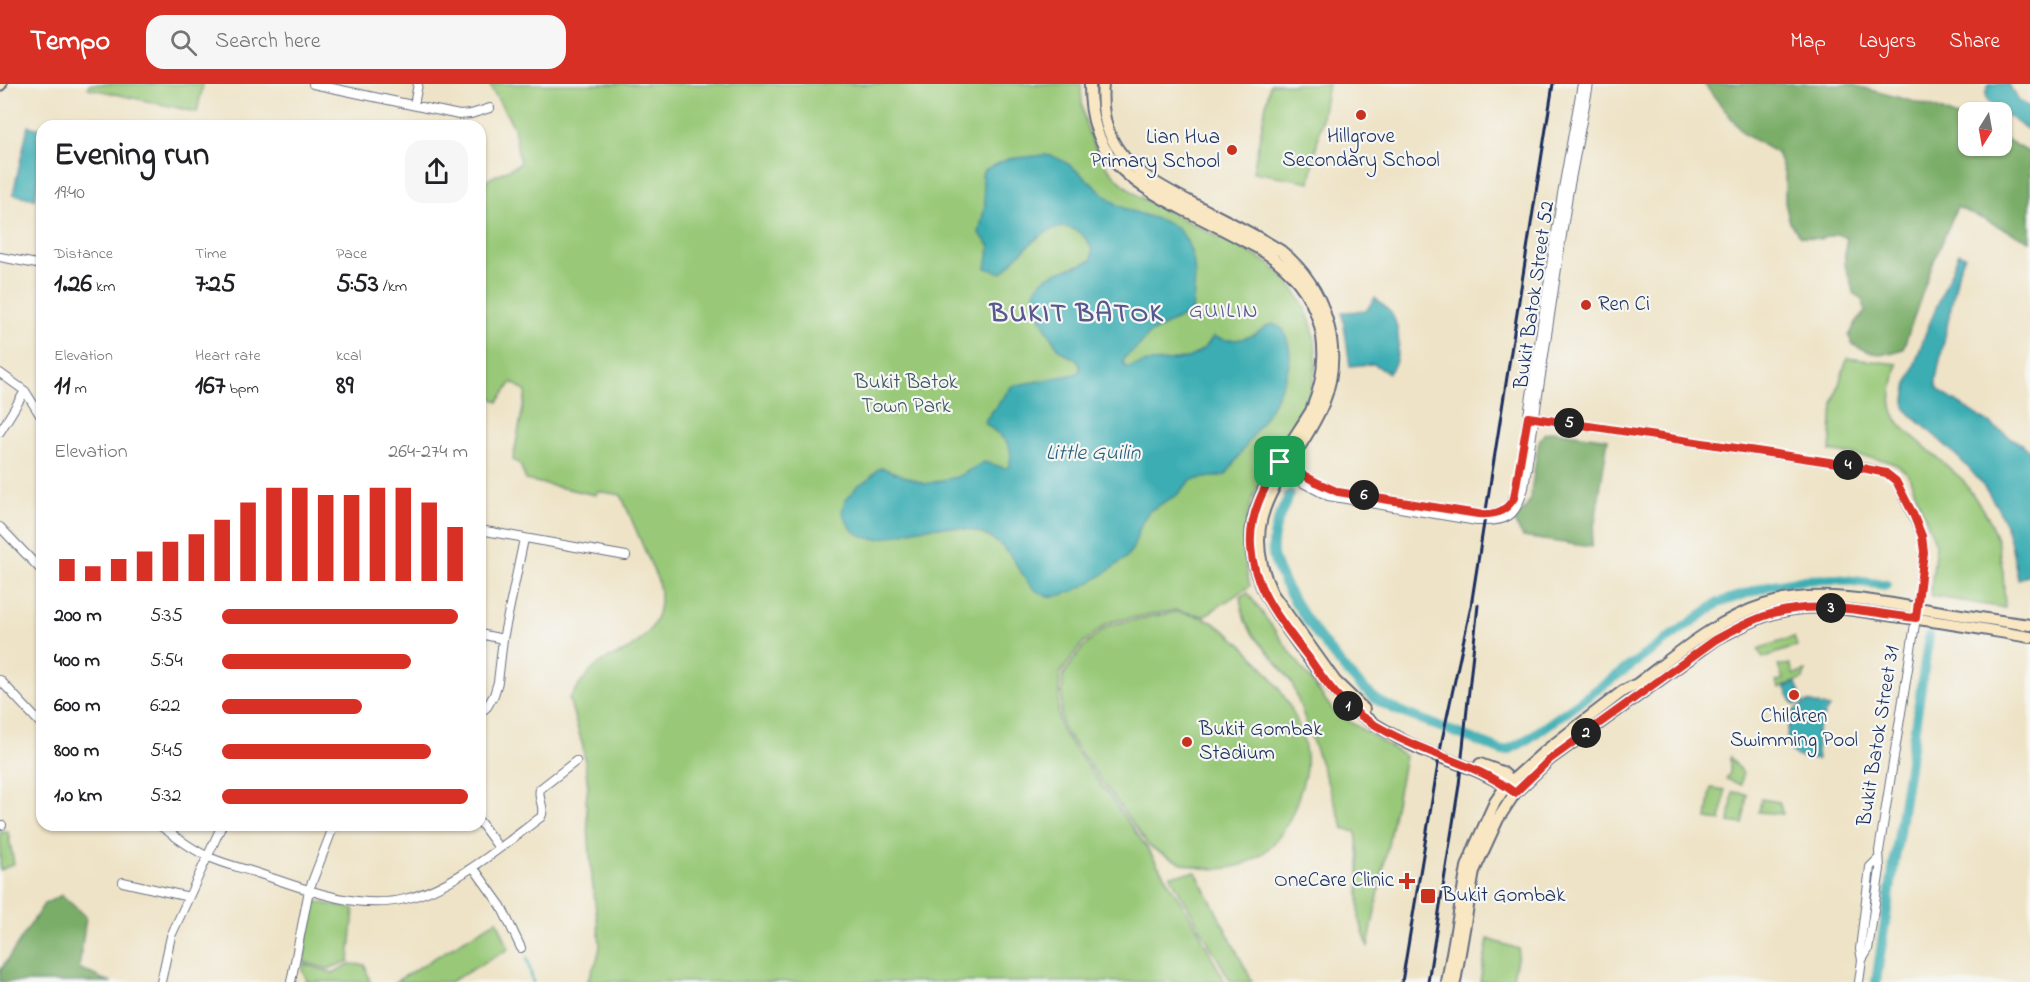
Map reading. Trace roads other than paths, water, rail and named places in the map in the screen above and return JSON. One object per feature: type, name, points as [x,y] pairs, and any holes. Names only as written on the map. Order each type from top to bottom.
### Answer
[{"type":"street","points":[[313,84],[459,115],[490,108]]},
{"type":"street","points":[[414,105],[418,84]]},
{"type":"street","points":[[1090,84],[1091,104],[1098,132],[1106,150],[1124,173],[1147,191],[1268,254],[1298,280],[1313,305],[1323,334],[1324,360],[1321,383],[1311,411],[1282,467]]},
{"type":"street","points":[[1103,84],[1106,123],[1116,146],[1132,166],[1152,182],[1281,251],[1303,272],[1320,299],[1328,319],[1332,342],[1328,386],[1318,413],[1259,499],[1253,519],[1251,547],[1254,567],[1264,594],[1330,688],[1353,710],[1402,740],[1513,787]]},
{"type":"street","name":"Bukit Batok Street 52","points":[[1531,417],[1562,194],[1582,84]]},
{"type":"street","name":"Bukit Batok Street 52","points":[[1282,467],[1338,492],[1478,514],[1499,513],[1508,507],[1514,498],[1531,417],[1589,84]]},
{"type":"street","points":[[0,257],[36,264]]},
{"type":"street","points":[[0,374],[25,392],[36,409]]},
{"type":"street","points":[[0,432],[25,392]]},
{"type":"street","name":"Bukit Batok Street 31","points":[[1531,417],[1843,464],[1886,473],[1896,481],[1922,536],[1924,557],[1878,859],[1870,867],[1860,949],[1862,960],[1859,982]]},
{"type":"street","points":[[0,527],[36,565]]},
{"type":"street","points":[[486,531],[626,556]]},
{"type":"street","points":[[486,708],[494,695],[498,682],[503,639],[524,539]]},
{"type":"street","points":[[1447,982],[1467,867],[1495,802],[1550,759],[1715,640],[1738,627],[1774,613],[1820,607],[1917,613],[2030,625]]},
{"type":"street","points":[[1917,613],[2030,637]]},
{"type":"street","points":[[486,635],[503,639]]},
{"type":"street","points":[[0,680],[36,719]]},
{"type":"street","points":[[168,831],[208,857],[309,890],[360,902],[405,899],[430,891],[473,867],[542,817],[540,789],[576,760]]},
{"type":"street","points":[[1455,982],[1474,871],[1513,787]]},
{"type":"street","points":[[486,830],[499,848]]},
{"type":"street","points":[[161,982],[171,936],[219,831]]},
{"type":"street","points":[[291,982],[309,890],[332,831]]},
{"type":"street","points":[[473,867],[501,906],[520,948]]},
{"type":"street","points":[[123,882],[189,897]]},
{"type":"water","points":[[1989,84],[2008,84],[2019,100],[2030,108],[2030,131],[2012,119],[2012,102],[1989,102],[1986,99]]},
{"type":"water","points":[[28,126],[36,128],[35,199],[13,194]]},
{"type":"water","name":"Little Guilin","points":[[1045,155],[1055,157],[1074,168],[1120,206],[1170,224],[1183,235],[1192,253],[1195,272],[1192,311],[1149,334],[1124,358],[1123,362],[1126,367],[1149,362],[1185,359],[1200,352],[1213,337],[1227,340],[1242,339],[1273,324],[1283,329],[1290,356],[1282,385],[1274,401],[1226,475],[1191,480],[1177,495],[1149,511],[1142,522],[1133,548],[1126,558],[1079,589],[1058,596],[1049,596],[1036,591],[1005,550],[997,542],[982,534],[959,528],[932,527],[887,538],[870,538],[852,529],[842,512],[845,501],[858,485],[867,481],[878,469],[883,468],[925,484],[957,477],[984,462],[1009,467],[1011,458],[1009,446],[984,422],[1012,386],[1076,374],[1080,370],[1078,362],[1062,352],[1052,338],[1039,315],[1034,294],[1039,284],[1049,276],[1091,260],[1092,251],[1085,238],[1074,230],[1063,227],[1051,230],[1029,245],[1002,273],[986,268],[990,246],[979,233],[985,205],[982,175],[984,170],[1008,159]]},
{"type":"water","points":[[1959,253],[1965,256],[1959,269],[1936,386],[1941,392],[2030,450],[2030,573],[2018,580],[2007,528],[1986,489],[1963,462],[1905,407],[1908,383],[1926,332]]},
{"type":"water","points":[[1375,298],[1391,313],[1396,323],[1398,353],[1389,373],[1374,364],[1350,366],[1342,312],[1366,311]]},
{"type":"water","name":"Children Swimming Pool","points":[[1796,683],[1803,702],[1794,705],[1784,687]]},
{"type":"water","points":[[1808,702],[1829,708],[1817,732],[1818,759],[1797,756],[1788,743],[1788,728],[1792,714]]},
{"type":"waterway","points":[[1290,494],[1275,531],[1273,554],[1278,570],[1301,611],[1350,675],[1384,704],[1502,751],[1525,741],[1718,603],[1768,586],[1802,580],[1836,579],[1887,585]]},
{"type":"waterway","points":[[1876,982],[1929,636]]},
{"type":"waterway","points":[[527,958],[533,982]]},
{"type":"railway","points":[[1402,982],[1442,740],[1471,606],[1553,84]]},
{"type":"railway","points":[[1428,982],[1459,785],[1478,605]]},
{"type":"place","name":"Hillgrove Secondary School","points":[[1361,115]]},
{"type":"place","name":"Lian Hua Primary School","points":[[1232,150]]},
{"type":"place","name":"Ren Ci","points":[[1586,305]]},
{"type":"place","name":"Children Swimming Pool","points":[[1794,695]]},
{"type":"place","name":"Bukit Gombak Stadium","points":[[1187,742]]},
{"type":"place","name":"OneCare Clinic","points":[[1407,881]]},
{"type":"place","name":"Bukit Gombak","points":[[1428,896]]},
{"type":"district","name":"GUILIN","points":[[1224,312]]},
{"type":"district","name":"BUKIT BATOK","points":[[1077,314]]},
{"type":"park label","name":"Bukit Batok Town Park","points":[[906,395]]}]
